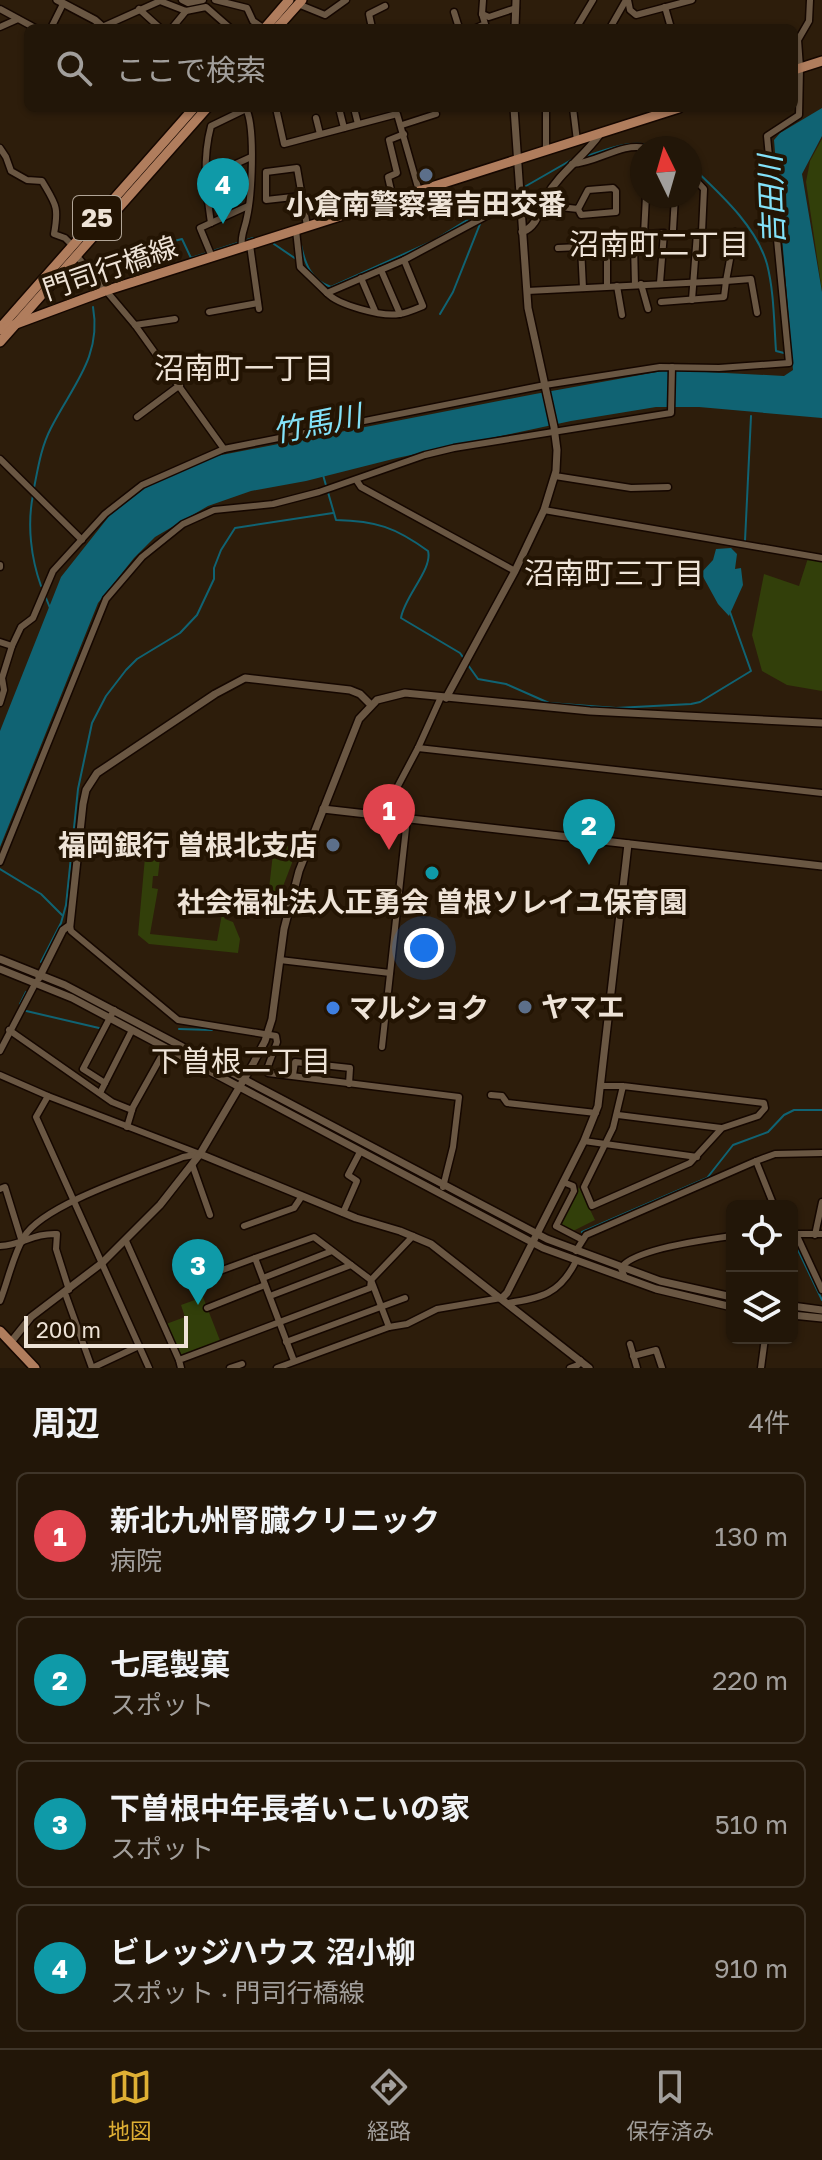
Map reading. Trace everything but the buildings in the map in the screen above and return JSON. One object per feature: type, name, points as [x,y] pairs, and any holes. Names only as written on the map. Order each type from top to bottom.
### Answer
[{"type":"main road","points":[[269,24],[297,1]]},
{"type":"main road","points":[[280,24],[297,1]]},
{"type":"main road","points":[[798,69],[822,61]]},
{"type":"main road","name":"門司行橋線","points":[[1,337],[73,250],[198,112]]},
{"type":"main road","name":"門司行橋線","points":[[14,324],[210,253],[296,230],[667,112]]},
{"type":"main road","name":"門司行橋線","points":[[1,337],[37,298],[73,250]]},
{"type":"main road","points":[[37,298],[48,312]]},
{"type":"main road","points":[[0,1331],[35,1368]]},
{"type":"street","points":[[182,0],[188,3],[203,0]]},
{"type":"street","points":[[215,0],[247,8],[258,24]]},
{"type":"street","points":[[297,1],[325,15],[346,0]]},
{"type":"street","points":[[483,0],[485,24]]},
{"type":"street","points":[[579,24],[593,0]]},
{"type":"street","points":[[627,0],[630,10],[636,15],[692,0]]},
{"type":"street","points":[[612,24],[627,0]]},
{"type":"street","points":[[653,0],[656,10]]},
{"type":"street","points":[[798,40],[809,21],[810,0]]},
{"type":"street","points":[[108,24],[160,1],[186,11],[206,7],[226,24]]},
{"type":"street","points":[[52,24],[60,2],[97,24]]},
{"type":"street","points":[[482,14],[489,17],[516,4],[515,24]]},
{"type":"street","points":[[371,24],[369,14],[385,6]]},
{"type":"street","points":[[665,7],[670,24]]},
{"type":"street","points":[[0,9],[27,24]]},
{"type":"street","points":[[139,9],[156,24]]},
{"type":"street","points":[[175,24],[186,11]]},
{"type":"street","points":[[454,12],[458,24]]},
{"type":"street","points":[[0,27],[18,19]]},
{"type":"street","points":[[215,24],[220,19]]},
{"type":"street","points":[[0,703],[4,690],[2,678],[12,646],[21,627],[33,618],[53,571],[105,514],[142,485],[224,449],[546,387],[672,368],[789,363],[767,136],[799,115],[798,92]]},
{"type":"street","points":[[211,223],[205,158],[211,126],[240,112]]},
{"type":"street","points":[[209,312],[259,306],[244,244],[251,157],[247,112]]},
{"type":"street","points":[[277,112],[284,144],[393,112]]},
{"type":"street","points":[[340,112],[344,128]]},
{"type":"street","points":[[355,112],[358,124]]},
{"type":"street","points":[[396,112],[419,191]]},
{"type":"street","points":[[382,816],[515,571],[544,510],[555,476],[555,429],[533,336],[527,291],[514,112]]},
{"type":"street","points":[[546,112],[546,150]]},
{"type":"street","points":[[573,112],[577,141]]},
{"type":"street","points":[[402,125],[436,114]]},
{"type":"street","points":[[316,118],[320,134]]},
{"type":"street","points":[[393,199],[388,177],[397,173],[389,140],[404,134]]},
{"type":"street","points":[[522,232],[533,226],[556,181],[600,134]]},
{"type":"street","points":[[573,163],[582,163],[630,147]]},
{"type":"street","points":[[0,148],[11,171],[27,180],[42,181],[58,213],[54,234],[65,238],[135,325],[224,449]]},
{"type":"street","points":[[205,178],[251,157]]},
{"type":"street","points":[[302,196],[266,200],[266,172],[297,168],[302,196],[307,226]]},
{"type":"street","points":[[208,202],[249,183]]},
{"type":"street","points":[[692,300],[697,233],[702,232],[702,187]]},
{"type":"street","points":[[613,188],[616,191],[616,212],[581,215],[578,209],[588,190],[613,188]]},
{"type":"street","points":[[327,293],[404,260],[519,192]]},
{"type":"street","points":[[542,205],[578,209]]},
{"type":"street","points":[[210,253],[200,228],[248,206]]},
{"type":"street","points":[[645,208],[644,234],[664,233],[660,283]]},
{"type":"street","points":[[673,230],[674,208]]},
{"type":"street","points":[[296,230],[300,267],[333,299],[375,311],[400,314],[423,306],[404,260]]},
{"type":"street","points":[[661,302],[724,297],[735,232]]},
{"type":"street","points":[[607,286],[607,245],[634,244],[638,284],[648,309]]},
{"type":"street","points":[[558,248],[581,247],[583,288]]},
{"type":"street","points":[[381,270],[400,314]]},
{"type":"street","points":[[361,278],[375,311]]},
{"type":"street","points":[[527,291],[751,279],[757,313]]},
{"type":"street","points":[[617,286],[622,315]]},
{"type":"street","points":[[135,325],[175,319]]},
{"type":"street","points":[[0,862],[106,599],[159,540],[183,524],[214,510],[273,504],[357,481],[425,455],[673,410],[672,368]]},
{"type":"street","points":[[137,417],[180,385]]},
{"type":"street","points":[[0,459],[82,540]]},
{"type":"street","points":[[555,476],[631,488],[668,487]]},
{"type":"street","points":[[357,481],[361,487],[515,571]]},
{"type":"street","points":[[544,510],[822,558]]},
{"type":"street","points":[[0,642],[12,646]]},
{"type":"street","points":[[371,705],[360,694],[350,690],[245,678],[215,694],[97,773],[86,790],[83,804],[70,925],[71,931],[178,1020],[277,1039],[267,1072],[459,1097],[453,1147],[439,1194]]},
{"type":"street","points":[[11,1342],[31,1317],[102,1263],[160,1205],[200,1154],[243,1079],[267,1035],[274,1008],[289,904],[355,728],[371,705],[395,694],[634,714],[822,723]]},
{"type":"street","points":[[418,748],[822,793]]},
{"type":"street","points":[[323,809],[822,866]]},
{"type":"street","points":[[382,1047],[407,819]]},
{"type":"street","points":[[505,1300],[596,1113],[628,844]]},
{"type":"street","points":[[0,1051],[63,930],[70,925]]},
{"type":"street","points":[[0,959],[42,974],[114,1010],[537,1235],[660,1281],[726,1296]]},
{"type":"street","points":[[280,960],[390,973]]},
{"type":"street","points":[[0,969],[36,982],[109,1018],[533,1243],[626,1279],[726,1305]]},
{"type":"street","points":[[105,1083],[83,1069],[114,1010]]},
{"type":"street","points":[[9,1030],[112,1102],[132,1110]]},
{"type":"street","points":[[100,1093],[132,1030]]},
{"type":"street","points":[[127,1127],[132,1110],[166,1048]]},
{"type":"street","points":[[293,1075],[295,1062],[350,1068],[349,1084]]},
{"type":"street","points":[[0,1075],[343,1213],[413,1236],[449,1256],[589,1368]]},
{"type":"street","points":[[601,1086],[764,1103],[765,1108],[758,1116],[722,1128],[618,1115]]},
{"type":"street","points":[[623,1086],[618,1115],[584,1187],[592,1206],[690,1163],[722,1128]]},
{"type":"street","points":[[491,1095],[502,1096],[507,1103],[596,1113]]},
{"type":"street","points":[[48,1096],[36,1117],[149,1368]]},
{"type":"street","points":[[584,1141],[697,1157]]},
{"type":"street","points":[[343,1213],[357,1181],[348,1175],[360,1152]]},
{"type":"street","points":[[576,1251],[581,1239],[756,1161],[775,1154],[822,1153]]},
{"type":"street","points":[[0,1301],[22,1242],[37,1220],[74,1201],[183,1157],[200,1154]]},
{"type":"street","points":[[756,1161],[772,1200]]},
{"type":"street","points":[[192,1164],[210,1215]]},
{"type":"street","points":[[563,1182],[573,1186],[574,1191],[556,1226],[581,1239]]},
{"type":"street","points":[[0,1189],[5,1187],[22,1242]]},
{"type":"street","points":[[244,1226],[294,1208],[302,1196]]},
{"type":"street","points":[[798,1235],[818,1234],[822,1202]]},
{"type":"street","points":[[0,1246],[22,1242],[39,1233],[57,1234],[56,1249],[92,1368],[139,1346]]},
{"type":"street","points":[[179,1360],[370,1288],[371,1280],[413,1236]]},
{"type":"street","points":[[198,1279],[314,1237],[371,1280],[389,1327]]},
{"type":"street","points":[[621,1268],[629,1259],[726,1237]]},
{"type":"street","points":[[126,1241],[181,1368]]},
{"type":"street","points":[[798,1241],[822,1290]]},
{"type":"street","points":[[207,1308],[332,1251]]},
{"type":"street","points":[[255,1258],[294,1361]]},
{"type":"street","points":[[277,1368],[389,1327],[407,1324],[437,1309],[539,1298],[550,1293],[576,1261]]},
{"type":"street","points":[[270,1296],[351,1265]]},
{"type":"street","points":[[621,1268],[626,1279]]},
{"type":"street","points":[[286,1342],[405,1298]]},
{"type":"street","points":[[798,1307],[822,1310]]},
{"type":"street","points":[[798,1316],[822,1318]]},
{"type":"street","points":[[630,1344],[637,1368]]},
{"type":"street","points":[[761,1368],[764,1344]]},
{"type":"street","points":[[633,1356],[656,1350],[662,1368]]},
{"type":"street","points":[[570,1368],[578,1365],[580,1360]]},
{"type":"street","points":[[230,1368],[242,1364]]},
{"type":"green space","points":[[822,139],[822,291],[806,182],[810,161]]},
{"type":"green space","points":[[808,558],[822,561],[822,691],[787,685],[762,671],[752,635],[764,574],[799,586]]},
{"type":"green space","points":[[274,844],[297,850],[275,907],[264,906],[268,898]]},
{"type":"green space","points":[[145,857],[160,858],[158,876],[153,876],[152,888],[158,889],[150,934],[217,941],[222,914],[233,922],[240,939],[238,953],[149,944],[138,935]]},
{"type":"green space","points":[[579,1187],[595,1220],[573,1231],[560,1225]]},
{"type":"green space","points":[[203,1297],[221,1343],[180,1358],[166,1324],[185,1317],[181,1305]]},
{"type":"water","points":[[822,108],[822,136],[802,174],[822,292],[822,418],[699,407],[656,407],[571,421],[397,458],[251,491],[208,506],[155,537],[98,603],[0,847],[0,731],[61,577],[110,515],[145,488],[206,458],[535,394],[668,370],[784,376],[793,370],[774,140],[780,133]]},
{"type":"water","points":[[731,548],[737,554],[735,569],[741,568],[743,585],[729,616],[718,604],[701,573],[713,560],[716,549]]},
{"type":"waterway","points":[[587,156],[630,144]]},
{"type":"waterway","points":[[526,186],[573,159]]},
{"type":"waterway","name":"吉田川","points":[[702,176],[735,210],[762,250],[771,285],[776,351],[784,353]]},
{"type":"waterway","points":[[301,245],[310,270],[318,280],[331,287],[433,241],[511,193]]},
{"type":"waterway","points":[[440,314],[453,292],[480,224]]},
{"type":"waterway","points":[[213,251],[253,238]]},
{"type":"waterway","points":[[90,266],[182,239],[191,258],[207,253]]},
{"type":"waterway","points":[[274,244],[296,259]]},
{"type":"waterway","points":[[34,488],[48,435],[89,356],[95,325],[93,307]]},
{"type":"waterway","points":[[745,541],[751,416]]},
{"type":"waterway","points":[[323,475],[336,520],[385,527],[428,551],[426,566],[401,618],[460,653],[465,660]]},
{"type":"waterway","points":[[33,495],[31,541],[41,586]]},
{"type":"waterway","points":[[41,962],[61,923],[66,905],[78,789],[92,723],[106,696],[137,659],[180,633],[197,615],[214,579],[214,568],[221,550],[235,528],[333,513]]},
{"type":"waterway","points":[[46,598],[50,608]]},
{"type":"waterway","points":[[468,665],[478,679],[506,684],[549,703],[616,708],[691,704],[700,702],[751,671],[730,612]]},
{"type":"waterway","points":[[0,869],[41,894],[62,915]]},
{"type":"waterway","points":[[20,1004],[26,992]]},
{"type":"waterway","points":[[22,1010],[99,1028]]},
{"type":"waterway","points":[[179,1029],[212,1030]]},
{"type":"waterway","points":[[582,1232],[707,1178],[733,1145],[768,1132],[784,1115],[794,1110],[822,1110]]},
{"type":"waterway","points":[[798,1250],[822,1300]]},
{"type":"place","name":"小倉南警察署吉田交番","points":[[426,175]]},
{"type":"place","name":"ビレッジハウス 沼小柳","points":[[223,224]]},
{"type":"place","name":"福岡銀行 曽根北支店","points":[[333,845]]},
{"type":"place","name":"新北九州腎臓クリニック","points":[[389,850]]},
{"type":"place","name":"七尾製菓","points":[[589,865]]},
{"type":"place","name":"社会福祉法人正勇会 曽根ソレイユ保育園","points":[[432,873]]},
{"type":"place","name":"ヤマエ","points":[[525,1007]]},
{"type":"place","name":"マルショク","points":[[333,1008]]},
{"type":"place","name":"下曽根中年長者いこいの家","points":[[198,1305]]},
{"type":"district","name":"沼南町二丁目","points":[[659,245]]},
{"type":"district","name":"沼南町一丁目","points":[[244,369]]},
{"type":"district","name":"沼南町三丁目","points":[[614,574]]},
{"type":"district","name":"下曽根二丁目","points":[[241,1062]]},
{"type":"water label","name":"竹馬川","points":[[317,424]]}]
